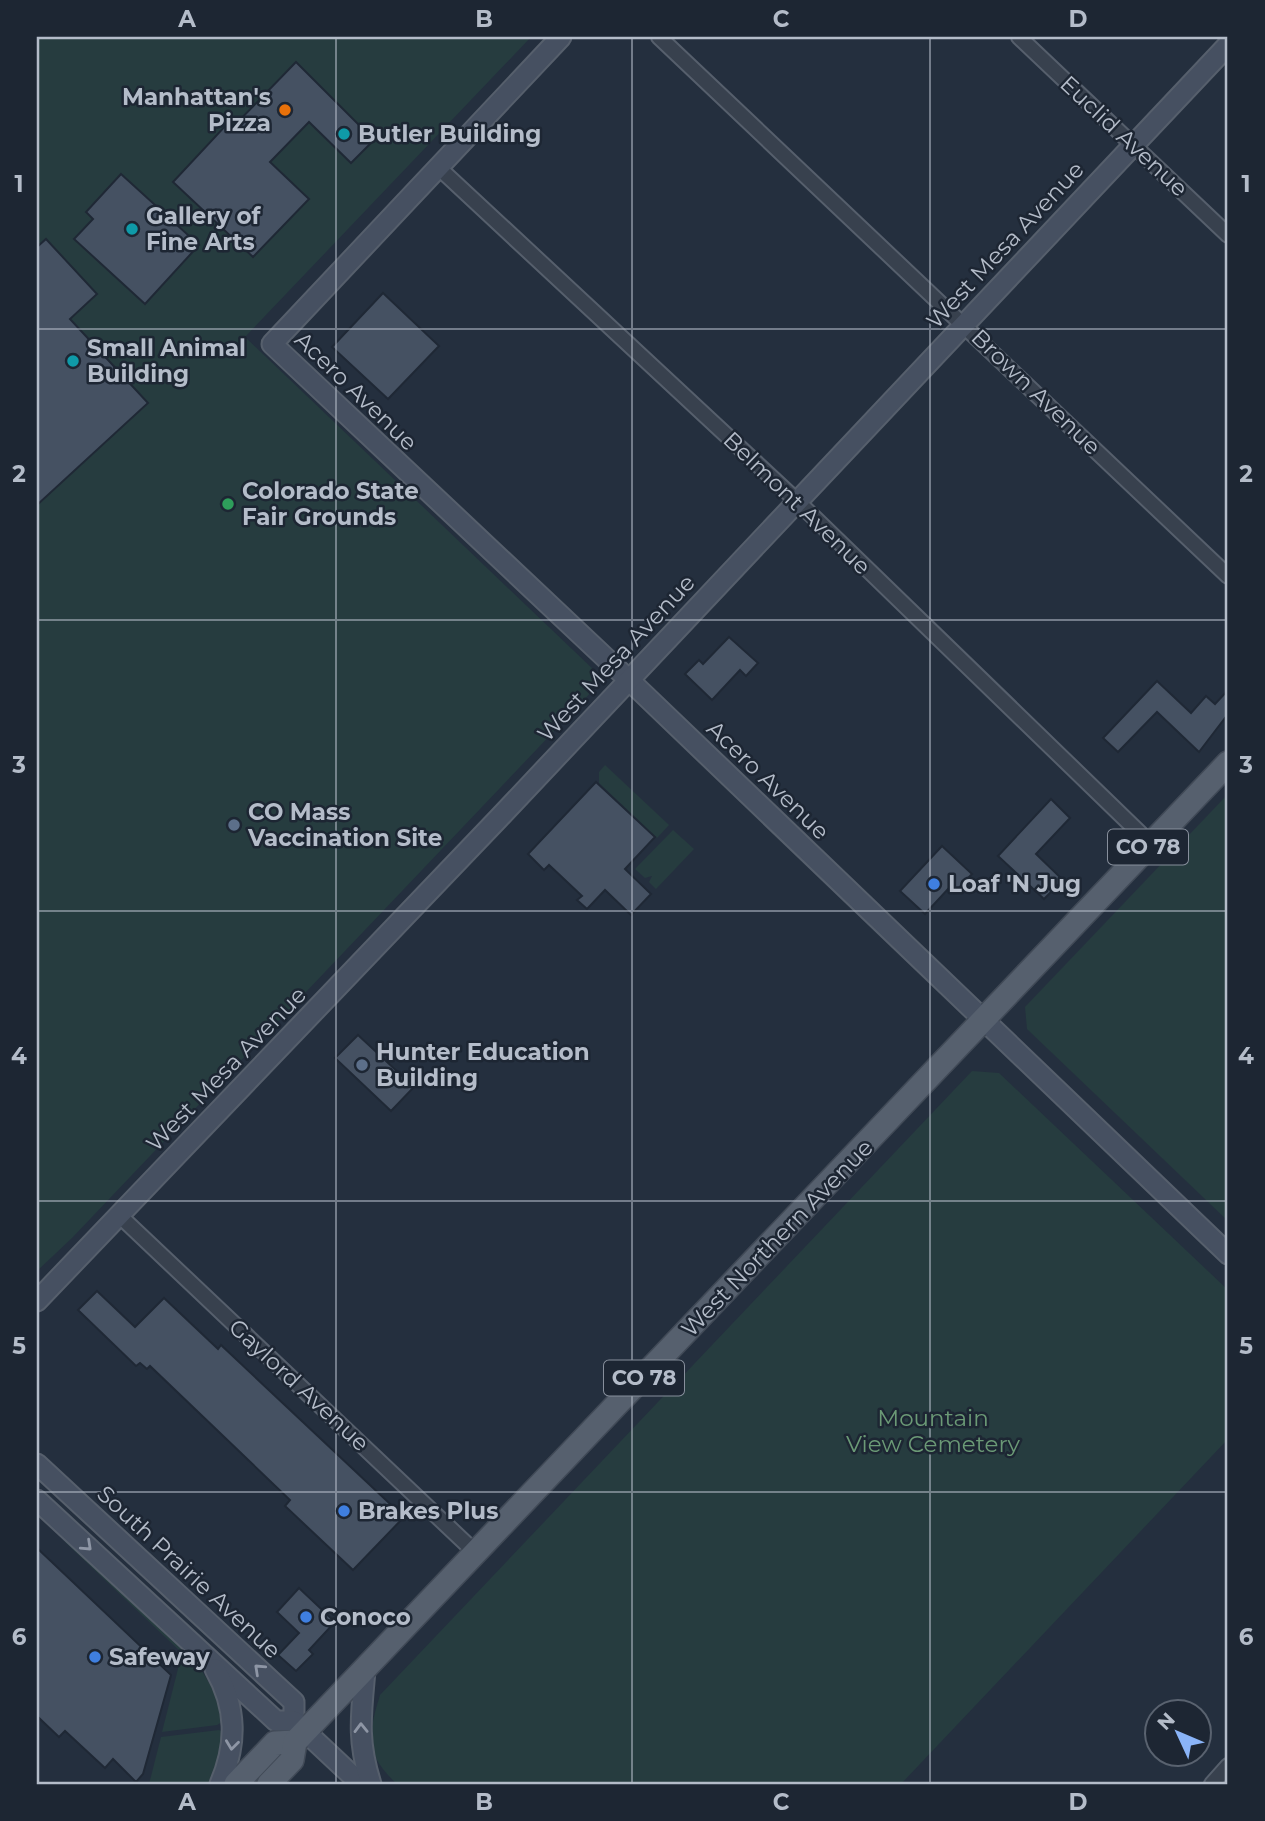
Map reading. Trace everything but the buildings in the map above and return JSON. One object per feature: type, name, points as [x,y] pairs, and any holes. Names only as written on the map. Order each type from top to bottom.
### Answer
[{"type":"main road","name":"West Northern Avenue","points":[[236,1784],[275,1743],[298,1732],[365,1671],[1228,762]]},
{"type":"main road","name":"West Northern Avenue","points":[[268,1784],[292,1760],[298,1732]]},
{"type":"street","points":[[438,167],[561,37]]},
{"type":"street","name":"Brown Avenue","points":[[659,37],[1228,576]]},
{"type":"street","name":"Euclid Avenue","points":[[1019,37],[1228,235]]},
{"type":"street","name":"West Mesa Avenue","points":[[37,1301],[629,680],[1228,45]]},
{"type":"street","name":"Acero Avenue","points":[[438,167],[272,344],[629,680],[1228,1254]]},
{"type":"street","name":"Belmont Avenue","points":[[438,167],[797,501],[1151,845]]},
{"type":"street","name":"Gaylord Avenue","points":[[120,1216],[477,1554]]},
{"type":"street","name":"South Prairie Avenue","points":[[37,1464],[294,1702],[298,1732]]},
{"type":"street","name":"South Prairie Avenue","points":[[37,1500],[276,1721],[298,1732],[361,1784]]},
{"type":"street","points":[[210,1659],[232,1709],[234,1729],[229,1762],[220,1784]]},
{"type":"street","points":[[365,1671],[360,1720],[361,1754],[371,1784]]},
{"type":"street","points":[[1211,1784],[1228,1766]]},
{"type":"green space","name":"Colorado State Fair Grounds","points":[[37,37],[531,37],[245,337],[595,671],[599,678],[596,687],[72,1238],[37,1271]]},
{"type":"green space","points":[[605,765],[669,825],[657,838],[599,783],[599,772]]},
{"type":"green space","points":[[1228,794],[1228,1221],[1027,1029],[1025,1007]]},
{"type":"green space","points":[[673,830],[694,849],[656,889],[649,882],[652,876],[645,878],[635,869]]},
{"type":"green space","name":"Mountain View Cemetery","points":[[972,1071],[999,1073],[1228,1290],[1228,1439],[901,1784],[397,1784],[379,1763],[372,1743],[371,1733],[380,1695]]},
{"type":"green space","points":[[69,1539],[197,1663],[216,1694],[222,1722],[217,1725],[162,1732],[182,1653],[65,1542]]},
{"type":"green space","points":[[219,1730],[223,1732],[223,1748],[213,1784],[149,1784],[161,1737]]},
{"type":"place","name":"Manhattan's Pizza","points":[[285,110]]},
{"type":"place","name":"Butler Building","points":[[344,134]]},
{"type":"place","name":"Gallery of Fine Arts","points":[[132,229]]},
{"type":"place","name":"Small Animal Building","points":[[73,361]]},
{"type":"place","name":"Colorado State Fair Grounds","points":[[228,504]]},
{"type":"place","name":"CO Mass Vaccination Site","points":[[234,825]]},
{"type":"place","name":"Loaf 'N Jug","points":[[934,884]]},
{"type":"place","name":"Hunter Education Building","points":[[362,1065]]},
{"type":"place","name":"Brakes Plus","points":[[344,1511]]},
{"type":"place","name":"Conoco","points":[[306,1617]]},
{"type":"place","name":"Safeway","points":[[95,1657]]}]
